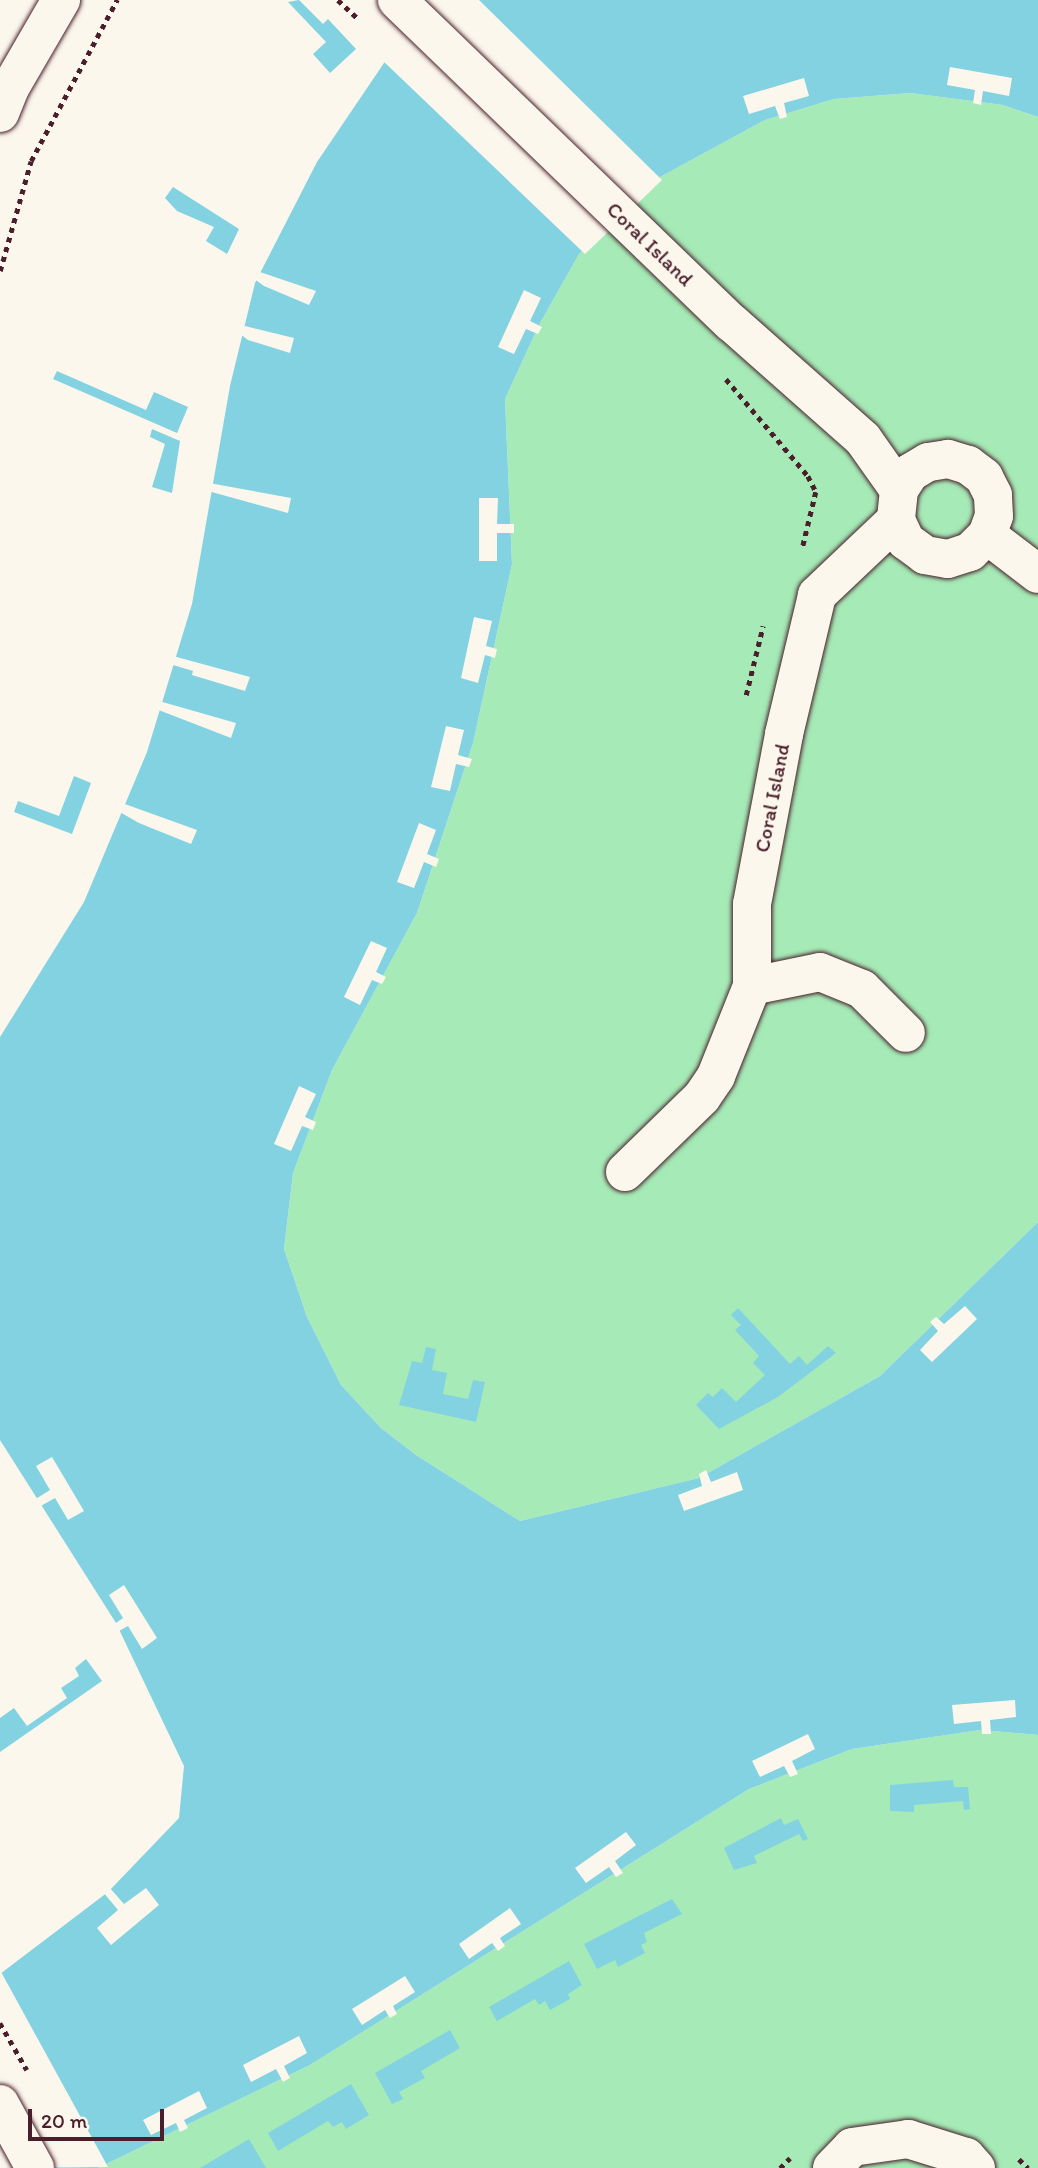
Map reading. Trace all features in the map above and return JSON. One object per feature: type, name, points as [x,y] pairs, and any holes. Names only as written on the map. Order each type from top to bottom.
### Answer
[{"type":"street","points":[[0,113],[10,88],[61,0]]},
{"type":"street","name":"Coral Island","points":[[397,0],[732,323],[863,439],[897,505],[906,541],[925,555],[948,559],[970,552],[987,535],[994,516],[993,495],[984,477],[968,465],[948,459],[928,462],[910,473],[897,505],[817,595],[784,734],[752,904],[752,986],[716,1076],[702,1097],[625,1172]]},
{"type":"street","points":[[987,535],[1038,574]]},
{"type":"street","points":[[752,986],[820,972],[862,989],[906,1033]]},
{"type":"street","points":[[0,2104],[36,2168]]},
{"type":"street","points":[[832,2168],[852,2147],[908,2139],[966,2157],[976,2168]]},
{"type":"path","points":[[0,271],[32,161],[117,0]]},
{"type":"green space","points":[[910,93],[1003,105],[1038,117],[1038,1222],[880,1376],[699,1478],[520,1521],[416,1455],[381,1428],[341,1385],[307,1317],[284,1249],[293,1173],[332,1070],[417,913],[473,743],[512,564],[505,399],[539,325],[579,254],[660,177],[765,120],[834,99]]},
{"type":"green space","points":[[980,1730],[1038,1735],[1038,2168],[98,2168],[310,2065],[749,1789],[852,1749]]},
{"type":"water","points":[[299,0],[323,24],[328,19],[356,49],[330,73],[313,54],[326,42],[288,2]]},
{"type":"water","points":[[444,0],[1038,0],[1038,117],[1003,105],[910,93],[834,99],[765,120],[660,177],[579,254],[539,325],[505,399],[512,564],[473,743],[417,913],[332,1070],[293,1173],[284,1249],[307,1317],[341,1385],[381,1428],[416,1455],[520,1521],[699,1478],[880,1376],[1038,1222],[1038,1735],[980,1730],[852,1749],[749,1789],[310,2065],[98,2168],[0,2168],[0,1974],[108,1892],[179,1818],[184,1766],[116,1623],[0,1440],[0,1037],[84,902],[147,752],[192,604],[230,386],[255,283],[317,162],[384,63]]},
{"type":"water","points":[[173,187],[239,229],[227,254],[206,241],[214,227],[177,211],[165,198]]},
{"type":"water","points":[[57,371],[146,410],[154,392],[188,407],[177,433],[53,379]]},
{"type":"water","points":[[152,429],[180,441],[172,493],[152,487],[165,444],[150,437]]},
{"type":"water","points":[[74,776],[91,783],[72,834],[14,812],[18,801],[59,816]]},
{"type":"water","points":[[738,1308],[790,1364],[799,1356],[807,1365],[828,1346],[836,1353],[778,1397],[719,1429],[696,1405],[708,1393],[713,1397],[722,1388],[736,1402],[765,1375],[753,1363],[759,1356],[735,1330],[741,1325],[731,1315]]},
{"type":"water","points":[[426,1347],[436,1349],[432,1370],[447,1373],[443,1394],[468,1399],[473,1380],[485,1382],[476,1422],[399,1405],[412,1361],[422,1363]]},
{"type":"water","points":[[86,1659],[102,1681],[0,1752],[0,1718],[14,1708],[27,1726],[67,1698],[61,1688],[79,1676],[75,1668]]},
{"type":"water","points":[[953,1780],[954,1787],[968,1787],[970,1809],[964,1810],[963,1801],[914,1805],[914,1812],[890,1811],[890,1785]]},
{"type":"water","points":[[781,1818],[784,1825],[798,1819],[808,1839],[803,1841],[799,1834],[754,1856],[757,1863],[734,1870],[724,1848]]},
{"type":"water","points":[[672,1899],[682,1914],[644,1933],[647,1942],[641,1945],[645,1953],[618,1967],[615,1960],[597,1969],[584,1944]]},
{"type":"water","points":[[569,1961],[582,1985],[568,1994],[570,1999],[550,2010],[545,2001],[539,2005],[535,1999],[497,2021],[489,2007]]},
{"type":"water","points":[[450,2030],[460,2048],[421,2071],[425,2078],[399,2092],[403,2099],[392,2104],[375,2073]]},
{"type":"water","points":[[351,2084],[369,2115],[346,2129],[342,2122],[333,2127],[328,2121],[278,2151],[268,2133]]},
{"type":"water","points":[[249,2139],[266,2168],[200,2168]]},
{"type":"pier","points":[[439,0],[479,0],[662,180],[585,254],[382,60]]},
{"type":"pier","points":[[950,67],[1012,78],[1009,96],[983,91],[981,105],[973,103],[975,90],[947,85]]},
{"type":"pier","points":[[804,78],[809,96],[784,103],[787,117],[780,119],[775,106],[749,114],[743,96]]},
{"type":"pier","points":[[257,271],[316,291],[309,305],[264,286],[253,278]]},
{"type":"pier","points":[[524,290],[541,298],[530,321],[542,327],[538,334],[526,329],[514,354],[498,347]]},
{"type":"pier","points":[[241,325],[294,338],[290,353],[248,340],[239,333]]},
{"type":"pier","points":[[209,483],[291,498],[288,513],[208,491]]},
{"type":"pier","points":[[479,498],[498,498],[497,524],[514,524],[514,533],[497,533],[497,561],[479,561]]},
{"type":"pier","points":[[474,617],[492,621],[486,646],[497,649],[495,658],[485,655],[478,683],[461,678]]},
{"type":"pier","points":[[173,656],[250,677],[245,691],[192,675],[193,671],[170,664]]},
{"type":"pier","points":[[159,701],[236,723],[231,738],[156,709]]},
{"type":"pier","points":[[446,726],[464,730],[458,755],[472,759],[469,767],[456,764],[450,791],[431,787]]},
{"type":"pier","points":[[122,803],[197,830],[191,844],[139,823],[118,811]]},
{"type":"pier","points":[[419,823],[436,830],[427,854],[439,859],[436,867],[424,862],[414,888],[397,882]]},
{"type":"pier","points":[[371,941],[387,948],[376,972],[386,977],[382,984],[372,980],[360,1005],[344,997]]},
{"type":"pier","points":[[299,1086],[316,1094],[305,1117],[316,1122],[313,1130],[302,1126],[291,1151],[274,1144]]},
{"type":"pier","points":[[965,1306],[977,1319],[932,1362],[920,1350],[938,1331],[930,1322],[936,1317],[944,1324]]},
{"type":"pier","points":[[52,1457],[84,1511],[68,1520],[55,1498],[39,1507],[34,1500],[50,1490],[36,1466]]},
{"type":"pier","points":[[706,1470],[711,1482],[737,1472],[743,1490],[684,1511],[678,1495],[702,1486],[699,1474]]},
{"type":"pier","points":[[124,1585],[157,1638],[142,1649],[128,1626],[117,1632],[113,1625],[123,1618],[109,1595]]},
{"type":"pier","points":[[1015,1700],[1016,1717],[990,1720],[991,1734],[982,1734],[981,1721],[954,1724],[952,1705]]},
{"type":"pier","points":[[808,1734],[815,1749],[792,1761],[798,1774],[790,1777],[784,1766],[760,1777],[752,1761]]},
{"type":"pier","points":[[626,1832],[636,1845],[615,1861],[623,1873],[616,1877],[609,1867],[586,1883],[575,1868]]},
{"type":"pier","points":[[109,1887],[124,1904],[146,1888],[159,1905],[111,1945],[97,1928],[118,1910],[103,1892]]},
{"type":"pier","points":[[510,1908],[521,1924],[500,1938],[505,1946],[498,1951],[492,1943],[469,1959],[459,1944]]},
{"type":"pier","points":[[0,1970],[108,2167],[0,2168]]},
{"type":"pier","points":[[405,1976],[415,1992],[393,2006],[397,2014],[390,2018],[385,2010],[362,2025],[352,2009]]},
{"type":"pier","points":[[299,2036],[307,2053],[284,2066],[290,2078],[283,2082],[276,2069],[251,2082],[243,2065]]},
{"type":"pier","points":[[199,2091],[207,2108],[184,2120],[188,2128],[180,2132],[176,2123],[151,2135],[143,2120]]}]
